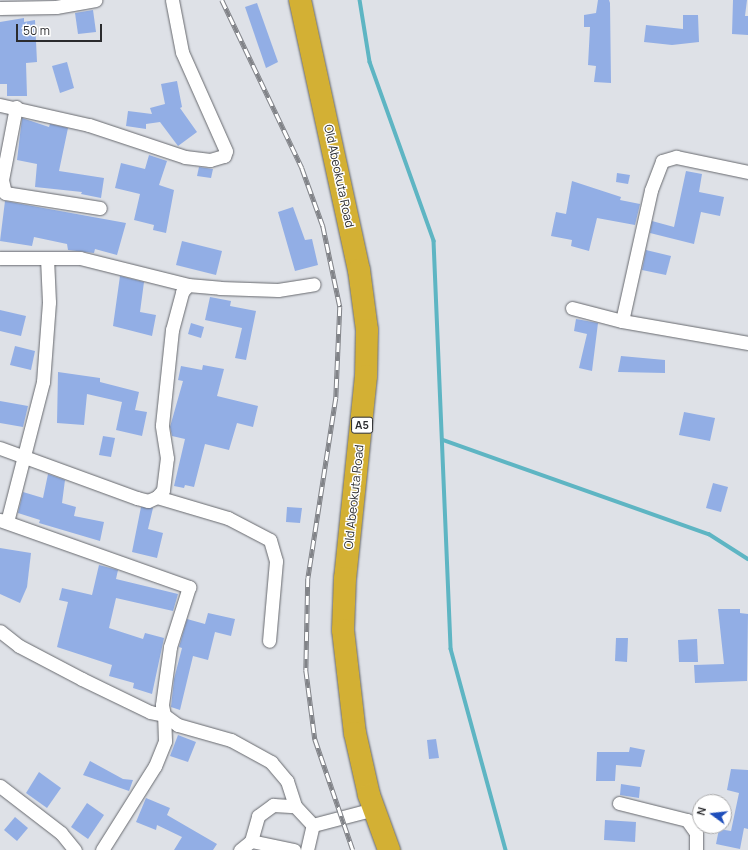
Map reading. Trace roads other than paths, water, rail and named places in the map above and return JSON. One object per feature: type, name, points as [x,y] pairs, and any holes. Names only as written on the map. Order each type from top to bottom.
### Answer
[{"type":"highway","name":"Old Abeokuta Road","points":[[300,0],[359,270],[366,330],[366,376],[345,578],[343,630],[355,733],[374,809],[389,850]]},
{"type":"street","points":[[0,8],[27,3],[56,7],[95,0]]},
{"type":"street","points":[[0,105],[16,107],[90,125],[185,157],[210,160],[224,156],[226,151],[182,52],[172,0]]},
{"type":"street","points":[[16,107],[2,180],[5,193],[100,208]]},
{"type":"street","points":[[622,321],[650,190],[662,161],[676,157],[748,172]]},
{"type":"street","points":[[0,258],[80,258],[172,281],[185,288],[278,290],[314,284]]},
{"type":"street","points":[[47,258],[49,302],[43,382],[25,457],[4,521],[189,587],[170,647],[162,705],[165,741],[155,766],[102,850]]},
{"type":"street","points":[[0,448],[137,498],[148,500],[157,497],[163,490],[167,458],[162,425],[172,330],[185,288]]},
{"type":"street","points":[[572,308],[622,321],[748,343]]},
{"type":"street","points":[[157,497],[228,518],[270,540],[276,561],[269,641]]},
{"type":"street","points":[[0,631],[19,646],[82,679],[150,712],[164,715],[178,725],[231,740],[277,766],[287,781],[295,806],[313,825]]},
{"type":"street","points":[[0,786],[62,833],[75,850]]},
{"type":"street","points":[[619,803],[687,820],[696,833],[696,850]]},
{"type":"street","points":[[240,850],[251,841],[254,824],[265,809],[278,804],[295,806]]},
{"type":"street","points":[[313,825],[374,809]]},
{"type":"street","points":[[251,841],[302,850],[313,825]]},
{"type":"waterway","points":[[360,0],[370,62],[434,241],[451,649],[506,850]]},
{"type":"waterway","points":[[443,440],[709,534],[748,559]]},
{"type":"railway","points":[[222,0],[302,168],[323,226],[340,307],[336,398],[308,578],[306,670],[315,739],[353,850]]}]
